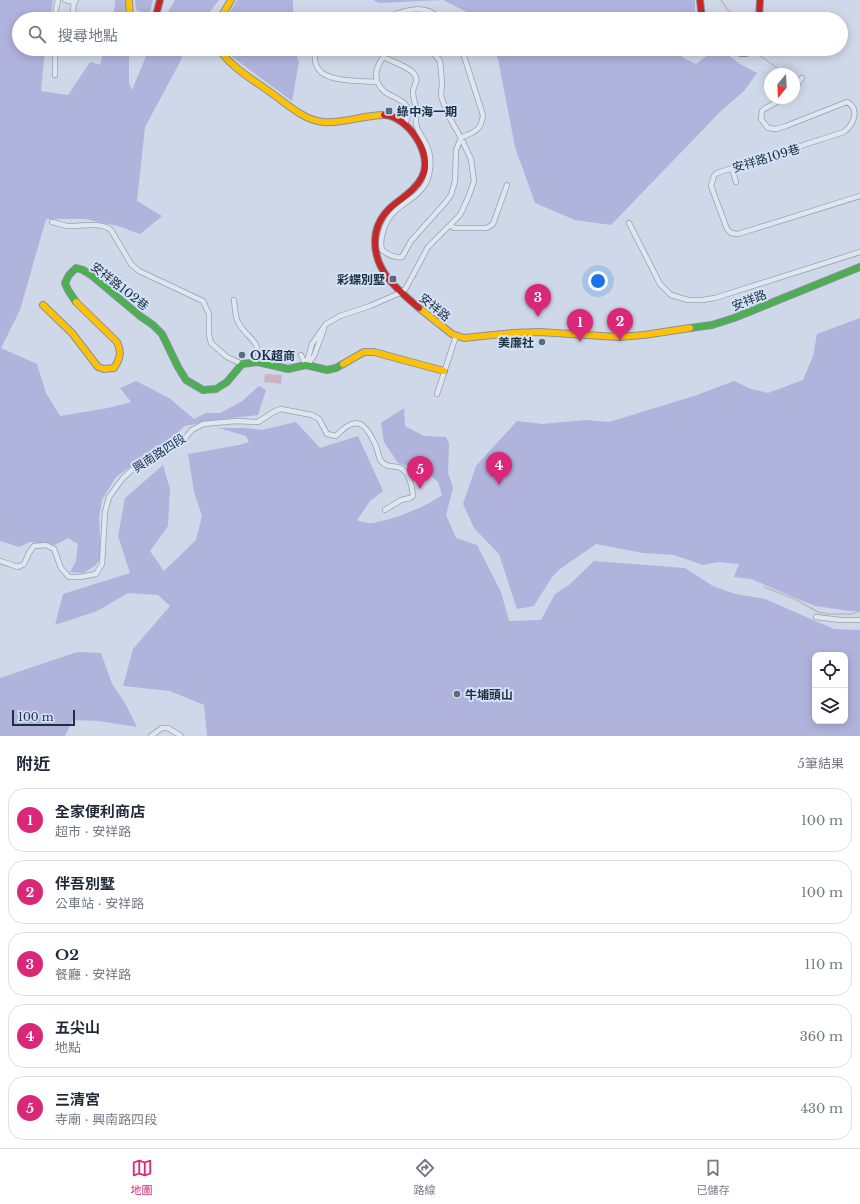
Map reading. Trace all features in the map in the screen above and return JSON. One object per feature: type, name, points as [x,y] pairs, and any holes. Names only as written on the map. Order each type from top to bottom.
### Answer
[{"type":"street","points":[[55,12],[58,0]]},
{"type":"street","points":[[65,0],[75,1],[73,12]]},
{"type":"street","points":[[129,0],[130,12]]},
{"type":"street","points":[[157,12],[160,0]]},
{"type":"street","points":[[700,0],[701,12]]},
{"type":"street","points":[[759,12],[760,0]]},
{"type":"street","points":[[224,12],[230,1]]},
{"type":"street","points":[[400,12],[422,10],[432,12]]},
{"type":"street","points":[[55,56],[55,75]]},
{"type":"street","name":"安祥路","points":[[223,56],[243,73],[291,107],[315,120],[340,122],[390,114],[396,116],[405,124],[417,139],[421,148],[425,164],[424,171],[419,182],[386,210],[379,222],[375,238],[375,251],[380,268],[392,283],[443,327],[456,336],[472,338],[502,334],[538,332],[615,337],[640,336],[706,326],[761,307],[860,267]]},
{"type":"street","points":[[314,56],[316,66],[320,72],[325,75],[334,78],[377,82]]},
{"type":"street","points":[[384,56],[376,71],[377,82],[386,94],[398,98],[405,104],[408,113],[405,124]]},
{"type":"street","points":[[386,56],[416,76],[417,80],[413,92],[417,113],[416,122],[417,128],[428,148],[430,160],[430,168],[426,182],[420,191],[392,213],[382,234],[382,250],[400,258],[402,257],[410,241],[451,195],[455,181],[457,146],[462,138],[478,130],[482,124],[483,115],[464,56]]},
{"type":"street","points":[[306,366],[312,344],[326,324],[330,321],[402,292],[406,288],[428,247],[460,215],[468,198],[474,181],[471,159],[462,138],[448,115],[441,96],[442,82],[440,61],[436,56]]},
{"type":"street","name":"安祥路109巷","points":[[773,104],[762,111],[761,119],[768,128],[776,129],[786,126],[847,102],[854,106],[856,110],[856,117],[852,126],[844,132],[717,173],[714,176],[711,186],[727,229],[731,233],[738,234],[860,196]]},
{"type":"street","points":[[732,168],[736,182]]},
{"type":"street","points":[[450,225],[454,228],[487,228],[491,226],[507,185]]},
{"type":"street","points":[[52,222],[67,226],[96,225],[109,228],[131,264],[139,271],[203,302],[208,314],[208,329],[211,342],[227,357],[242,364],[258,362],[288,369],[306,366],[327,370],[336,368],[364,352],[374,352],[444,371]]},
{"type":"street","points":[[629,223],[660,284],[671,295],[688,300],[715,298],[860,252]]},
{"type":"street","name":"安祥路102巷","points":[[42,305],[72,333],[98,367],[104,370],[114,368],[119,362],[121,353],[118,344],[114,338],[72,299],[66,288],[65,283],[69,275],[76,268],[83,270],[153,325],[162,334],[186,380],[203,390],[216,389],[226,382],[242,364]]},
{"type":"street","points":[[234,300],[238,320],[245,334],[257,344],[258,362]]},
{"type":"street","points":[[437,394],[456,336]]},
{"type":"street","points":[[301,356],[306,366]]},
{"type":"street","name":"興南路四段","points":[[0,561],[18,567],[24,564],[34,546],[46,545],[54,549],[61,568],[69,577],[80,577],[96,574],[102,564],[105,512],[109,497],[123,478],[136,466],[170,448],[185,438],[192,430],[203,424],[236,421],[258,422],[281,409],[312,415],[319,419],[326,434],[336,436],[345,426],[358,423],[363,425],[376,446],[380,460],[386,466],[400,468],[406,472],[412,492],[413,496],[410,498],[401,500],[385,510]]},
{"type":"street","points":[[816,617],[840,620],[860,620]]},
{"type":"street","points":[[151,736],[162,728],[168,728],[181,736]]},
{"type":"shaded area","points":[[0,0],[53,0],[51,12],[12,12],[12,56],[44,56],[41,91],[68,95],[90,62],[100,65],[102,56],[129,56],[129,83],[132,90],[146,56],[182,56],[145,127],[137,201],[162,216],[140,234],[118,226],[85,219],[46,219],[20,310],[1,348],[37,364],[46,393],[60,416],[108,408],[131,402],[120,388],[136,381],[169,398],[194,419],[206,413],[220,413],[241,402],[259,386],[266,390],[258,415],[184,426],[168,444],[144,457],[116,477],[102,500],[99,518],[101,558],[95,566],[83,573],[70,572],[76,561],[78,544],[68,538],[55,545],[30,542],[19,547],[0,541]]},
{"type":"shaded area","points":[[115,0],[126,0],[127,12],[114,12]]},
{"type":"shaded area","points":[[135,0],[153,0],[150,12],[140,12],[136,10]]},
{"type":"shaded area","points":[[175,0],[219,0],[210,12],[168,12]]},
{"type":"shaded area","points":[[237,0],[293,0],[293,12],[230,12]]},
{"type":"shaded area","points":[[373,0],[443,0],[379,3]]},
{"type":"shaded area","points":[[443,0],[695,0],[695,12],[467,12]]},
{"type":"shaded area","points":[[231,56],[297,56],[299,62],[292,101]]},
{"type":"shaded area","points":[[496,56],[683,56],[696,64],[707,56],[729,56],[740,64],[757,73],[744,91],[720,112],[611,225],[575,220],[535,203],[515,147]]},
{"type":"shaded area","points":[[860,318],[860,611],[815,606],[751,579],[734,577],[739,564],[718,562],[703,565],[674,555],[643,553],[596,544],[560,569],[552,577],[534,606],[517,609],[499,554],[474,528],[463,504],[476,466],[517,421],[543,424],[585,420],[609,422],[694,396],[734,381],[751,389],[768,393],[803,380],[813,356],[817,334]]},
{"type":"shaded area","points":[[265,374],[282,375],[281,384],[264,382]]},
{"type":"shaded area","points":[[404,408],[405,426],[424,436],[446,437],[449,444],[448,473],[453,488],[446,515],[456,538],[477,545],[501,592],[509,621],[541,620],[555,594],[569,585],[594,561],[685,568],[713,586],[735,594],[765,599],[834,629],[860,630],[860,736],[207,736],[204,705],[170,691],[123,686],[133,649],[170,606],[158,595],[128,593],[97,611],[55,625],[63,594],[130,573],[118,536],[125,498],[163,465],[170,489],[168,526],[150,551],[164,571],[196,540],[202,516],[194,492],[188,454],[249,442],[246,436],[219,428],[247,428],[262,430],[296,422],[320,448],[358,436],[383,491],[370,501],[357,520],[369,523],[399,516],[427,504],[442,495],[438,482],[427,472],[398,463],[384,442],[381,423]]},
{"type":"shaded area","points":[[77,652],[101,653],[112,684],[125,703],[137,727],[99,721],[73,720],[65,736],[0,736],[0,678]]},
{"type":"waterway","points":[[721,0],[729,12]]},
{"type":"waterway","points":[[760,56],[777,68]]},
{"type":"waterway","points":[[764,587],[795,599],[818,612],[827,614],[851,614],[860,611]]},
{"type":"traffic: fast","points":[[690,328],[712,325],[734,318],[860,267]]},
{"type":"traffic: fast","points":[[76,302],[65,283],[69,275],[76,268],[91,275],[153,325],[162,334],[186,380],[203,390],[216,389],[227,382],[242,364],[258,362],[288,369],[306,365],[327,370],[336,368],[343,364]]},
{"type":"traffic: slow","points":[[129,0],[130,12]]},
{"type":"traffic: slow","points":[[224,12],[231,0]]},
{"type":"traffic: slow","points":[[224,56],[243,73],[302,115],[316,121],[346,121],[369,116],[384,115]]},
{"type":"traffic: slow","points":[[43,305],[72,333],[98,367],[104,369],[114,368],[120,355],[117,342],[76,302]]},
{"type":"traffic: slow","points":[[419,308],[452,334],[464,338],[539,332],[618,337],[644,335],[690,328]]},
{"type":"traffic: slow","points":[[343,364],[364,352],[374,352],[444,371]]},
{"type":"traffic: jam","points":[[157,12],[160,0]]},
{"type":"traffic: jam","points":[[700,0],[701,12]]},
{"type":"traffic: jam","points":[[759,12],[760,0]]},
{"type":"traffic: jam","points":[[384,115],[393,117],[410,129],[422,148],[425,168],[419,182],[383,216],[377,228],[375,237],[376,253],[383,271],[389,280],[419,308]]},
{"type":"place","name":"綠中海一期","points":[[389,111]]},
{"type":"place","name":"彩蝶別墅","points":[[393,279]]},
{"type":"place","name":"O2","points":[[538,317]]},
{"type":"place","name":"伴吾別墅","points":[[620,341]]},
{"type":"place","name":"美廉社","points":[[542,342]]},
{"type":"place","name":"全家便利商店","points":[[580,342]]},
{"type":"place","name":"OK超商","points":[[242,355]]},
{"type":"place","name":"五尖山","points":[[499,485]]},
{"type":"place","name":"三清宮","points":[[420,489]]},
{"type":"place","name":"牛埔頭山","points":[[457,694]]}]
